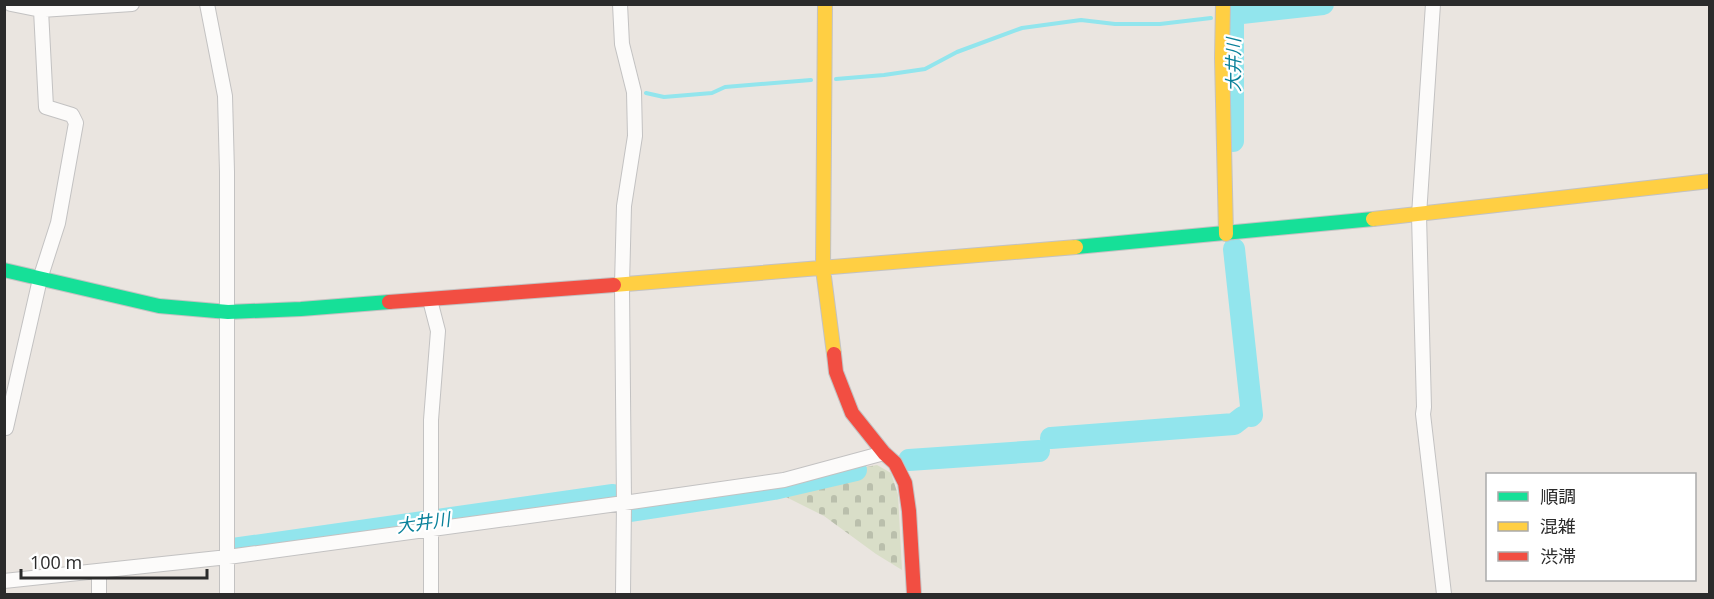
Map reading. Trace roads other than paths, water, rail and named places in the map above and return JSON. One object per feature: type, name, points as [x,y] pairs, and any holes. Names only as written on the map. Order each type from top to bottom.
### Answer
[{"type":"street","points":[[11,4],[41,10],[132,4]]},
{"type":"street","points":[[207,4],[225,96],[228,312],[227,594]]},
{"type":"street","points":[[620,4],[622,44],[634,92],[635,136],[624,206],[623,594]]},
{"type":"street","points":[[825,4],[823,269],[836,372],[852,412],[884,453],[895,463],[905,483],[914,594]]},
{"type":"street","points":[[1223,4],[1226,234]]},
{"type":"street","points":[[1432,4],[1419,215],[1423,414],[1444,594]]},
{"type":"street","points":[[5,431],[40,279],[58,222],[75,123],[72,115],[46,107],[41,10]]},
{"type":"street","points":[[4,270],[159,306],[228,312],[301,309],[823,269],[1226,234],[1419,215],[1710,181]]},
{"type":"street","points":[[430,300],[438,331],[431,420],[431,594]]},
{"type":"street","points":[[11,585],[431,530],[784,480],[884,453]]},
{"type":"street","points":[[99,572],[99,594]]},
{"type":"waterway","name":"大井川","points":[[1233,141],[1233,14],[1323,4]]},
{"type":"waterway","points":[[836,79],[925,69],[957,52],[1022,28],[1081,20],[1115,24],[1160,24],[1211,18]]},
{"type":"waterway","points":[[646,93],[664,97],[712,93],[725,87],[811,80]]},
{"type":"waterway","name":"大井川","points":[[1234,249],[1251,416]]},
{"type":"waterway","name":"大井川","points":[[1051,438],[1234,424],[1243,417]]},
{"type":"waterway","name":"大井川","points":[[909,460],[1039,451]]},
{"type":"waterway","name":"大井川","points":[[631,511],[774,489],[856,470]]},
{"type":"waterway","name":"大井川","points":[[233,549],[613,495]]}]
